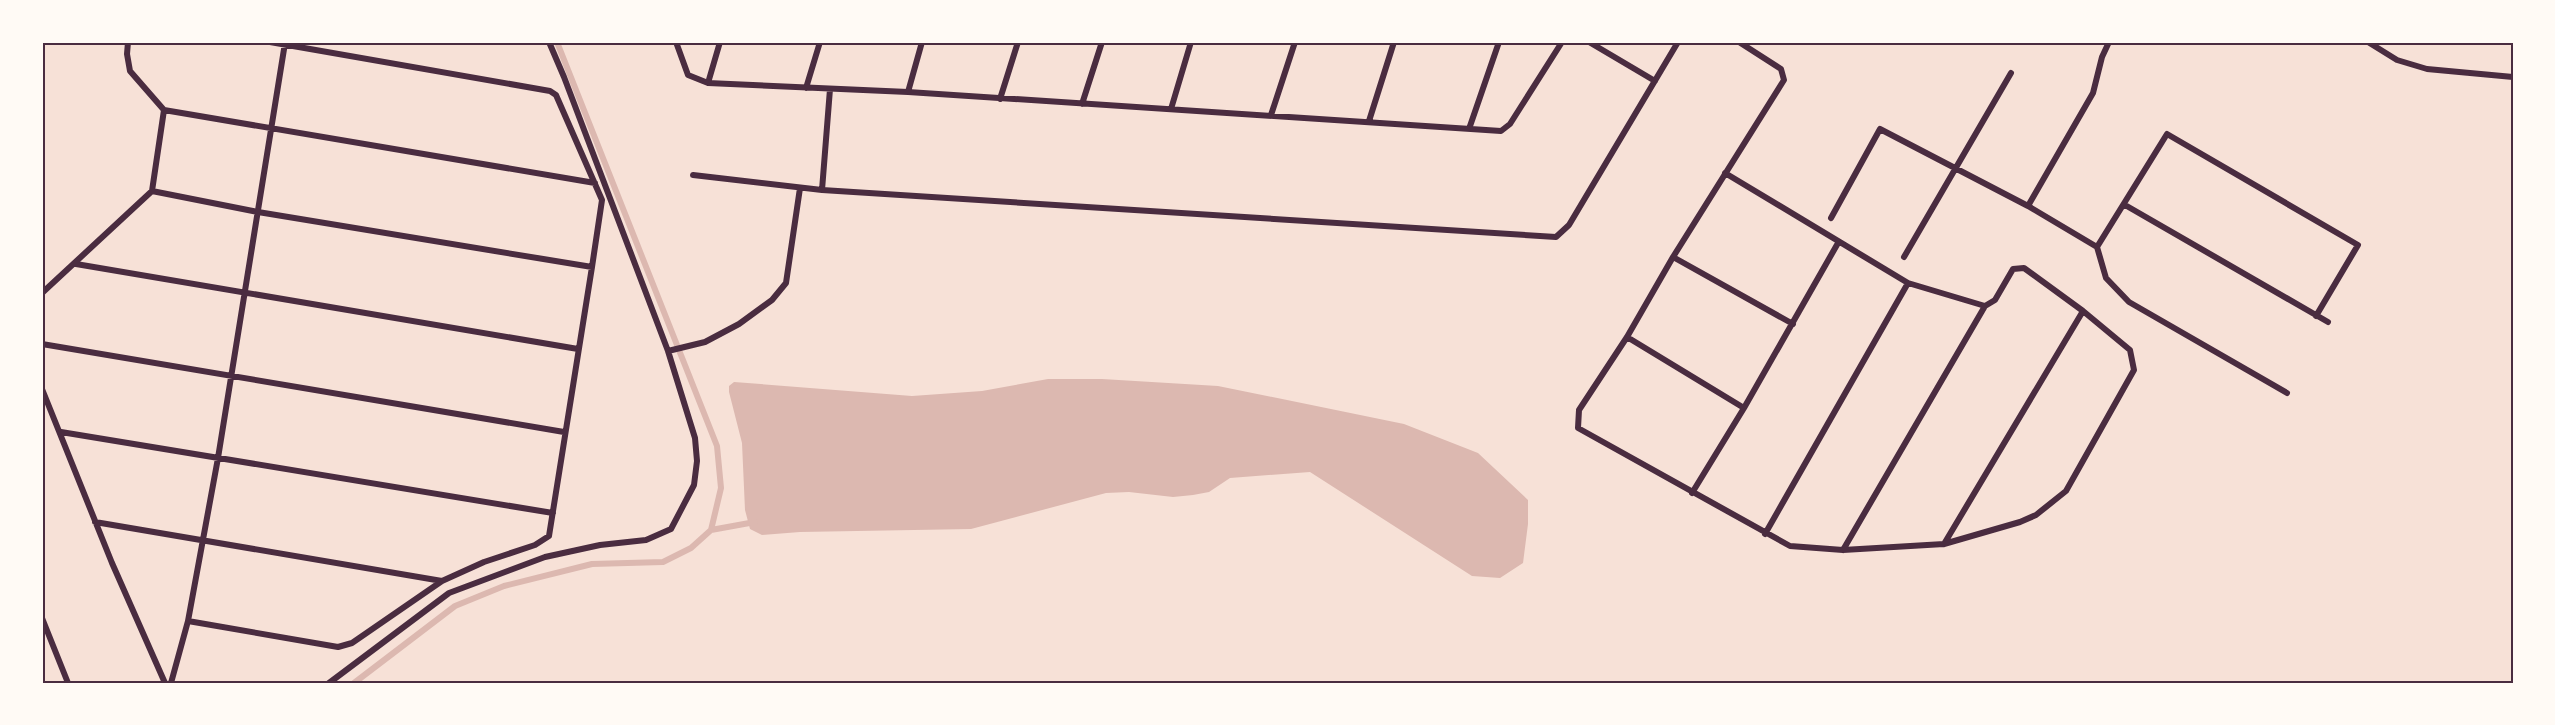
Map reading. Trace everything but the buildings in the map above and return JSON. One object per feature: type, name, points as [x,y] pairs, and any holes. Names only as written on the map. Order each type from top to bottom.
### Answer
[{"type":"street","points":[[128,42],[127,54],[130,70],[164,110],[595,183]]},
{"type":"street","points":[[188,621],[338,647],[352,643],[442,581],[484,561],[535,545],[549,536],[602,200],[556,95],[550,92],[270,42]]},
{"type":"street","points":[[329,683],[449,593],[545,557],[646,540],[671,529],[693,485],[697,461],[695,438],[668,351],[549,42]]},
{"type":"street","points":[[676,42],[687,75],[708,83],[908,92],[1501,131],[1510,124],[1562,42]]},
{"type":"street","points":[[708,83],[720,42]]},
{"type":"street","points":[[806,88],[820,42]]},
{"type":"street","points":[[908,92],[922,42]]},
{"type":"street","points":[[1000,99],[1018,42]]},
{"type":"street","points":[[1082,104],[1101,42]]},
{"type":"street","points":[[1171,109],[1191,42]]},
{"type":"street","points":[[1271,115],[1295,42]]},
{"type":"street","points":[[1369,121],[1394,42]]},
{"type":"street","points":[[1469,129],[1499,42]]},
{"type":"street","points":[[1589,42],[1655,81]]},
{"type":"street","points":[[693,175],[822,190],[1556,237],[1569,225],[1678,42]]},
{"type":"street","points":[[1739,42],[1781,69],[1784,80],[1579,410],[1578,428],[1790,546],[1843,550],[1944,544],[2028,518],[2066,491],[2134,370],[2130,350],[2083,311],[2024,268],[2013,269],[1995,300],[1985,306],[1843,550]]},
{"type":"street","points":[[2028,206],[2093,93],[2102,57],[2109,42]]},
{"type":"street","points":[[2368,42],[2397,60],[2427,69],[2513,77]]},
{"type":"street","points":[[171,683],[188,621],[218,458],[285,43]]},
{"type":"street","points":[[1904,257],[2011,73]]},
{"type":"street","points":[[822,190],[830,89]]},
{"type":"street","points":[[42,293],[76,264],[152,191],[164,110]]},
{"type":"street","points":[[1831,218],[1880,129],[2028,206],[2097,247],[2106,278],[2129,302],[2287,393]]},
{"type":"street","points":[[2097,247],[2167,134],[2358,245],[2316,316]]},
{"type":"street","points":[[1725,173],[1908,283],[1985,306]]},
{"type":"street","points":[[668,351],[705,342],[739,324],[772,300],[786,283],[800,188]]},
{"type":"street","points":[[152,191],[258,212],[592,267]]},
{"type":"street","points":[[2125,205],[2328,322]]},
{"type":"street","points":[[1692,493],[1744,408],[1838,243]]},
{"type":"street","points":[[1673,257],[1793,324]]},
{"type":"street","points":[[76,264],[578,349]]},
{"type":"street","points":[[1765,534],[1908,283]]},
{"type":"street","points":[[1944,544],[2083,311]]},
{"type":"street","points":[[1627,336],[1744,408]]},
{"type":"street","points":[[42,344],[564,432]]},
{"type":"street","points":[[42,389],[95,522],[165,683]]},
{"type":"street","points":[[61,432],[552,513]]},
{"type":"street","points":[[95,522],[442,581]]},
{"type":"street","points":[[42,618],[68,683]]},
{"type":"shaded area","points":[[1048,379],[1102,379],[1218,386],[1404,424],[1478,453],[1528,500],[1528,524],[1523,563],[1500,578],[1472,576],[1310,472],[1230,478],[1209,492],[1193,495],[1173,497],[1129,492],[1106,493],[971,529],[800,532],[762,535],[750,529],[745,510],[742,443],[729,392],[729,386],[734,382],[912,396],[982,391]]},
{"type":"waterway","points":[[354,683],[455,606],[504,586],[592,564],[663,562],[691,548],[711,530],[721,488],[717,446],[557,42]]},
{"type":"waterway","points":[[711,530],[755,522]]}]
